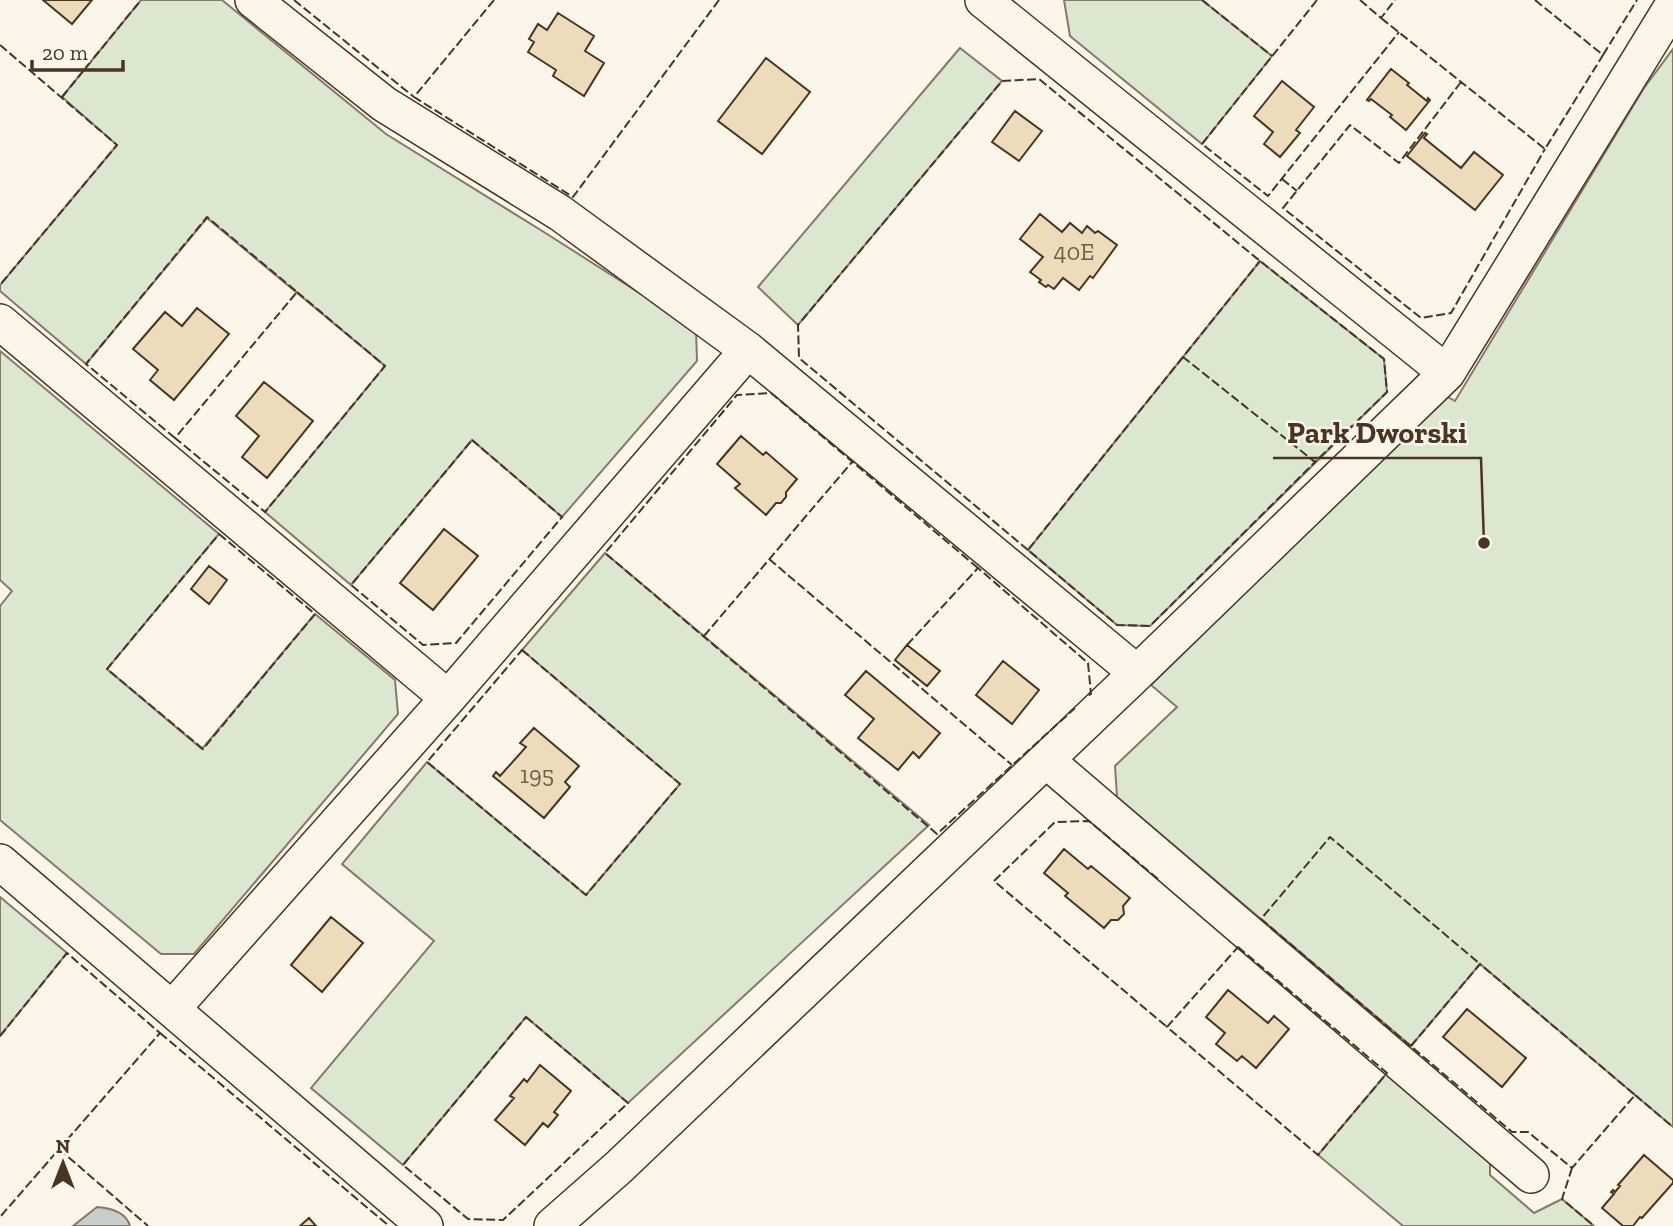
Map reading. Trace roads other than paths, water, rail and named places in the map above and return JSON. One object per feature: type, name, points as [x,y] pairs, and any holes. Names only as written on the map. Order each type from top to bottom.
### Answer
[{"type":"street","points":[[253,0],[384,104],[559,213],[748,350],[1137,673]]},
{"type":"street","points":[[983,0],[1017,11],[1447,373]]},
{"type":"street","points":[[552,1226],[619,1167],[1447,373],[1660,53],[1672,10]]},
{"type":"street","points":[[0,323],[448,698]]},
{"type":"street","points":[[172,1009],[448,698],[748,350]]},
{"type":"street","points":[[1046,760],[1531,1175]]},
{"type":"street","points":[[0,862],[425,1226]]},
{"type":"place","name":"Park Dworski","points":[[1484,543]]}]
